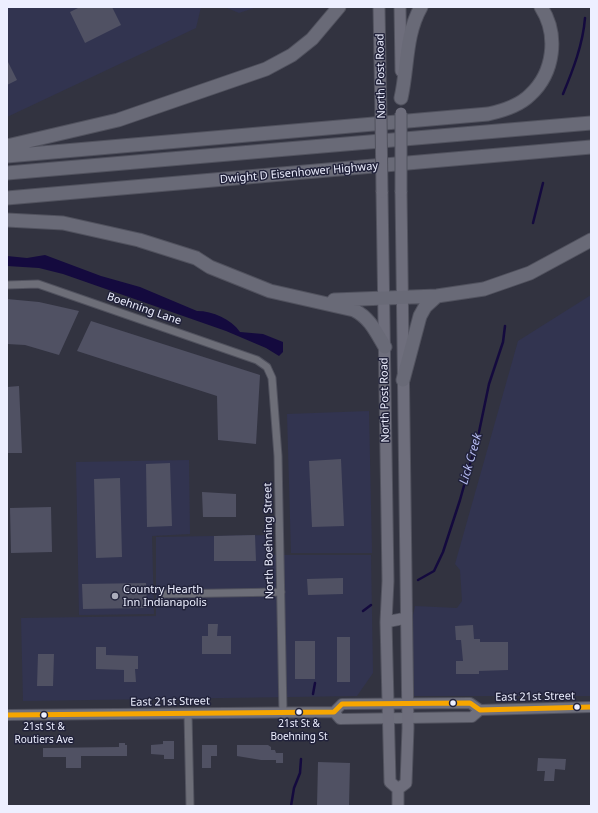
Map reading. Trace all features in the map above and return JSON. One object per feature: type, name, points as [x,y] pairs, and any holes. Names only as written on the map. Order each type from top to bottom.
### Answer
[{"type":"highway","points":[[7,146],[118,120],[266,69],[292,55],[312,39],[339,7]]},
{"type":"highway","points":[[401,98],[406,77],[411,32],[421,7]]},
{"type":"highway","points":[[7,156],[488,114],[501,111],[529,96],[541,83],[549,67],[552,50],[552,34],[541,7]]},
{"type":"highway","points":[[7,173],[591,123]]},
{"type":"highway","name":"Dwight D Eisenhower Highway","points":[[7,198],[591,147]]},
{"type":"highway","points":[[7,220],[62,223],[139,240],[196,258],[210,267],[255,285],[300,299],[354,310],[361,313],[374,327],[385,346]]},
{"type":"highway","points":[[314,301],[402,296],[437,296],[470,292],[497,286],[544,266],[591,240]]},
{"type":"highway","points":[[403,380],[420,316],[425,307],[437,296]]},
{"type":"main road","name":"North Post Road","points":[[379,7],[388,581],[386,622],[390,782],[398,789],[398,806]]},
{"type":"main road","name":"North Post Road","points":[[398,789],[406,783],[408,718],[402,296],[400,7]]},
{"type":"main road","points":[[386,622],[406,618]]},
{"type":"main road","name":"East 21st Street","points":[[7,716],[334,712],[342,704],[470,703],[480,710],[591,707]]},
{"type":"main road","name":"East 21st Street","points":[[334,712],[340,719],[472,717],[480,710]]},
{"type":"street","name":"Boehning Lane","points":[[7,285],[38,284],[257,360],[269,369]]},
{"type":"street","name":"North Boehning Street","points":[[269,369],[272,378],[278,456],[283,713]]},
{"type":"street","points":[[164,594],[281,592]]},
{"type":"street","points":[[188,714],[190,806]]},
{"type":"shaded area","points":[[7,7],[201,7],[196,28],[7,117]]},
{"type":"shaded area","points":[[225,7],[257,7],[239,13]]},
{"type":"shaded area","points":[[45,255],[101,276],[140,287],[197,311],[215,314],[232,323],[240,332],[263,334],[283,342],[283,352],[279,356],[266,348],[226,331],[63,274],[39,268],[7,266],[7,256],[27,258]]},
{"type":"shaded area","points":[[591,295],[591,696],[413,696],[411,624],[415,606],[457,608],[462,601],[460,570],[455,564],[518,341]]},
{"type":"shaded area","points":[[369,411],[372,553],[291,553],[287,414]]},
{"type":"shaded area","points":[[189,460],[190,534],[152,536],[154,614],[79,615],[76,462]]},
{"type":"shaded area","points":[[272,535],[273,555],[371,555],[373,673],[357,696],[23,701],[21,618],[156,616],[156,537]]},
{"type":"building","points":[[80,7],[112,7],[121,25],[85,43],[70,12]]},
{"type":"building","points":[[7,60],[17,80],[7,85]]},
{"type":"building","points":[[7,299],[39,302],[79,311],[59,355],[25,345],[7,344]]},
{"type":"building","points":[[91,321],[260,375],[256,444],[218,440],[217,396],[77,351]]},
{"type":"building","points":[[19,386],[22,453],[7,453],[7,387]]},
{"type":"building","points":[[341,459],[344,526],[312,527],[309,461]]},
{"type":"building","points":[[170,463],[172,526],[147,527],[146,464]]},
{"type":"building","points":[[120,478],[122,557],[96,558],[94,479]]},
{"type":"building","points":[[202,492],[236,494],[236,517],[203,517]]},
{"type":"building","points":[[51,507],[52,552],[11,553],[10,508]]},
{"type":"building","points":[[255,535],[256,561],[214,561],[214,536]]},
{"type":"building","points":[[343,578],[343,594],[308,595],[307,579]]},
{"type":"building","name":"Country Hearth Inn Indianapolis","points":[[146,583],[147,608],[83,609],[82,584]]},
{"type":"building","points":[[208,624],[218,624],[217,636],[231,636],[231,654],[202,654],[202,636],[208,636]]},
{"type":"building","points":[[473,625],[474,639],[480,639],[480,642],[508,642],[508,670],[479,671],[479,674],[456,674],[456,661],[463,661],[461,640],[456,640],[455,626]]},
{"type":"building","points":[[337,637],[350,637],[350,682],[337,682]]},
{"type":"building","points":[[295,641],[315,641],[315,679],[295,679]]},
{"type":"building","points":[[96,647],[106,647],[106,655],[138,656],[138,669],[135,669],[136,682],[124,682],[124,670],[96,669]]},
{"type":"building","points":[[38,654],[54,654],[53,686],[37,686]]},
{"type":"building","points":[[163,741],[174,741],[174,759],[164,759],[164,755],[151,754],[151,745],[163,744]]},
{"type":"building","points":[[119,743],[125,743],[125,745],[127,745],[127,756],[81,756],[81,768],[66,768],[66,757],[43,757],[43,748],[119,747]]},
{"type":"building","points":[[202,745],[217,745],[217,756],[211,756],[211,768],[202,768]]},
{"type":"building","points":[[237,745],[268,745],[271,747],[271,750],[275,750],[276,753],[283,753],[283,763],[276,763],[276,760],[261,760],[237,756]]},
{"type":"building","points":[[538,758],[566,759],[565,770],[555,769],[554,781],[544,781],[545,771],[537,771]]},
{"type":"building","points":[[318,762],[350,763],[349,806],[317,806]]},
{"type":"waterway","name":"Lick Creek","points":[[563,94],[580,47],[585,18]]},
{"type":"waterway","name":"Lick Creek","points":[[533,223],[543,183]]},
{"type":"waterway","name":"Lick Creek","points":[[418,580],[434,571],[443,552],[460,500],[479,432],[489,384],[503,342],[505,326]]},
{"type":"waterway","name":"Lick Creek","points":[[363,611],[371,605]]},
{"type":"waterway","name":"Lick Creek","points":[[313,694],[315,683]]},
{"type":"waterway","name":"Lick Creek","points":[[291,806],[294,788],[300,773],[301,759]]},
{"type":"transit line","points":[[7,715],[334,712],[342,704],[470,703],[480,710],[591,707]]},
{"type":"place","name":"Country Hearth Inn Indianapolis","points":[[115,596]]},
{"type":"place","name":"21st St & Boehning St","points":[[299,712]]},
{"type":"place","name":"21st St & Routiers Ave","points":[[44,715]]}]
